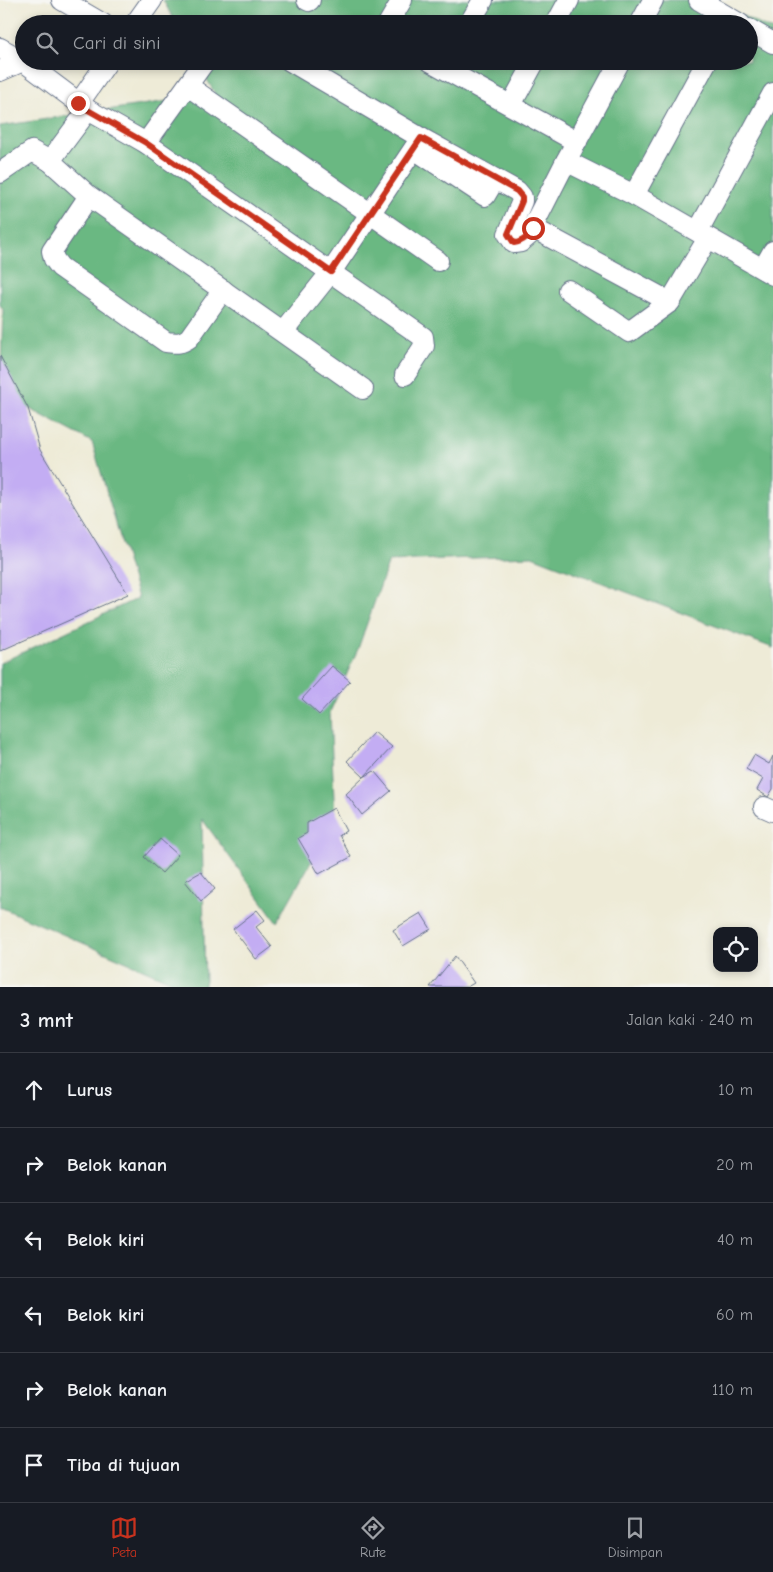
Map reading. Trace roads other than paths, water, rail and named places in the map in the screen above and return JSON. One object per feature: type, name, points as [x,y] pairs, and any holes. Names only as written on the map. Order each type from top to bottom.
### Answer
[{"type":"street","points":[[62,0],[88,15]]},
{"type":"street","points":[[141,15],[152,0]]},
{"type":"street","points":[[393,15],[402,0]]},
{"type":"street","points":[[474,15],[483,0]]},
{"type":"street","points":[[561,15],[569,0]]},
{"type":"street","points":[[645,15],[653,0]]},
{"type":"street","points":[[758,31],[773,37]]},
{"type":"street","points":[[758,34],[773,43]]},
{"type":"street","points":[[0,48],[15,56]]},
{"type":"street","points":[[0,71],[15,64]]},
{"type":"street","points":[[35,70],[83,106],[146,143],[423,337],[424,346],[405,375]]},
{"type":"street","points":[[50,161],[103,70]]},
{"type":"street","points":[[146,143],[200,70]]},
{"type":"street","points":[[304,70],[417,144],[485,196],[495,179],[517,191],[522,197],[522,201],[520,210],[508,234],[510,240],[514,243],[521,242],[533,228],[566,161],[615,70]]},
{"type":"street","points":[[450,70],[577,142]]},
{"type":"street","points":[[511,105],[530,70]]},
{"type":"street","points":[[634,195],[703,70]]},
{"type":"street","points":[[188,86],[438,261]]},
{"type":"street","points":[[568,290],[629,332],[670,302],[773,93]]},
{"type":"street","points":[[283,332],[331,272],[417,144]]},
{"type":"street","points":[[0,173],[32,151],[50,161],[89,196],[363,389]]},
{"type":"street","points":[[566,161],[634,195],[768,272],[773,251]]},
{"type":"street","points":[[89,196],[52,250],[54,259],[60,267],[166,342],[178,344],[190,338],[224,290]]},
{"type":"street","points":[[533,228],[670,302]]}]
